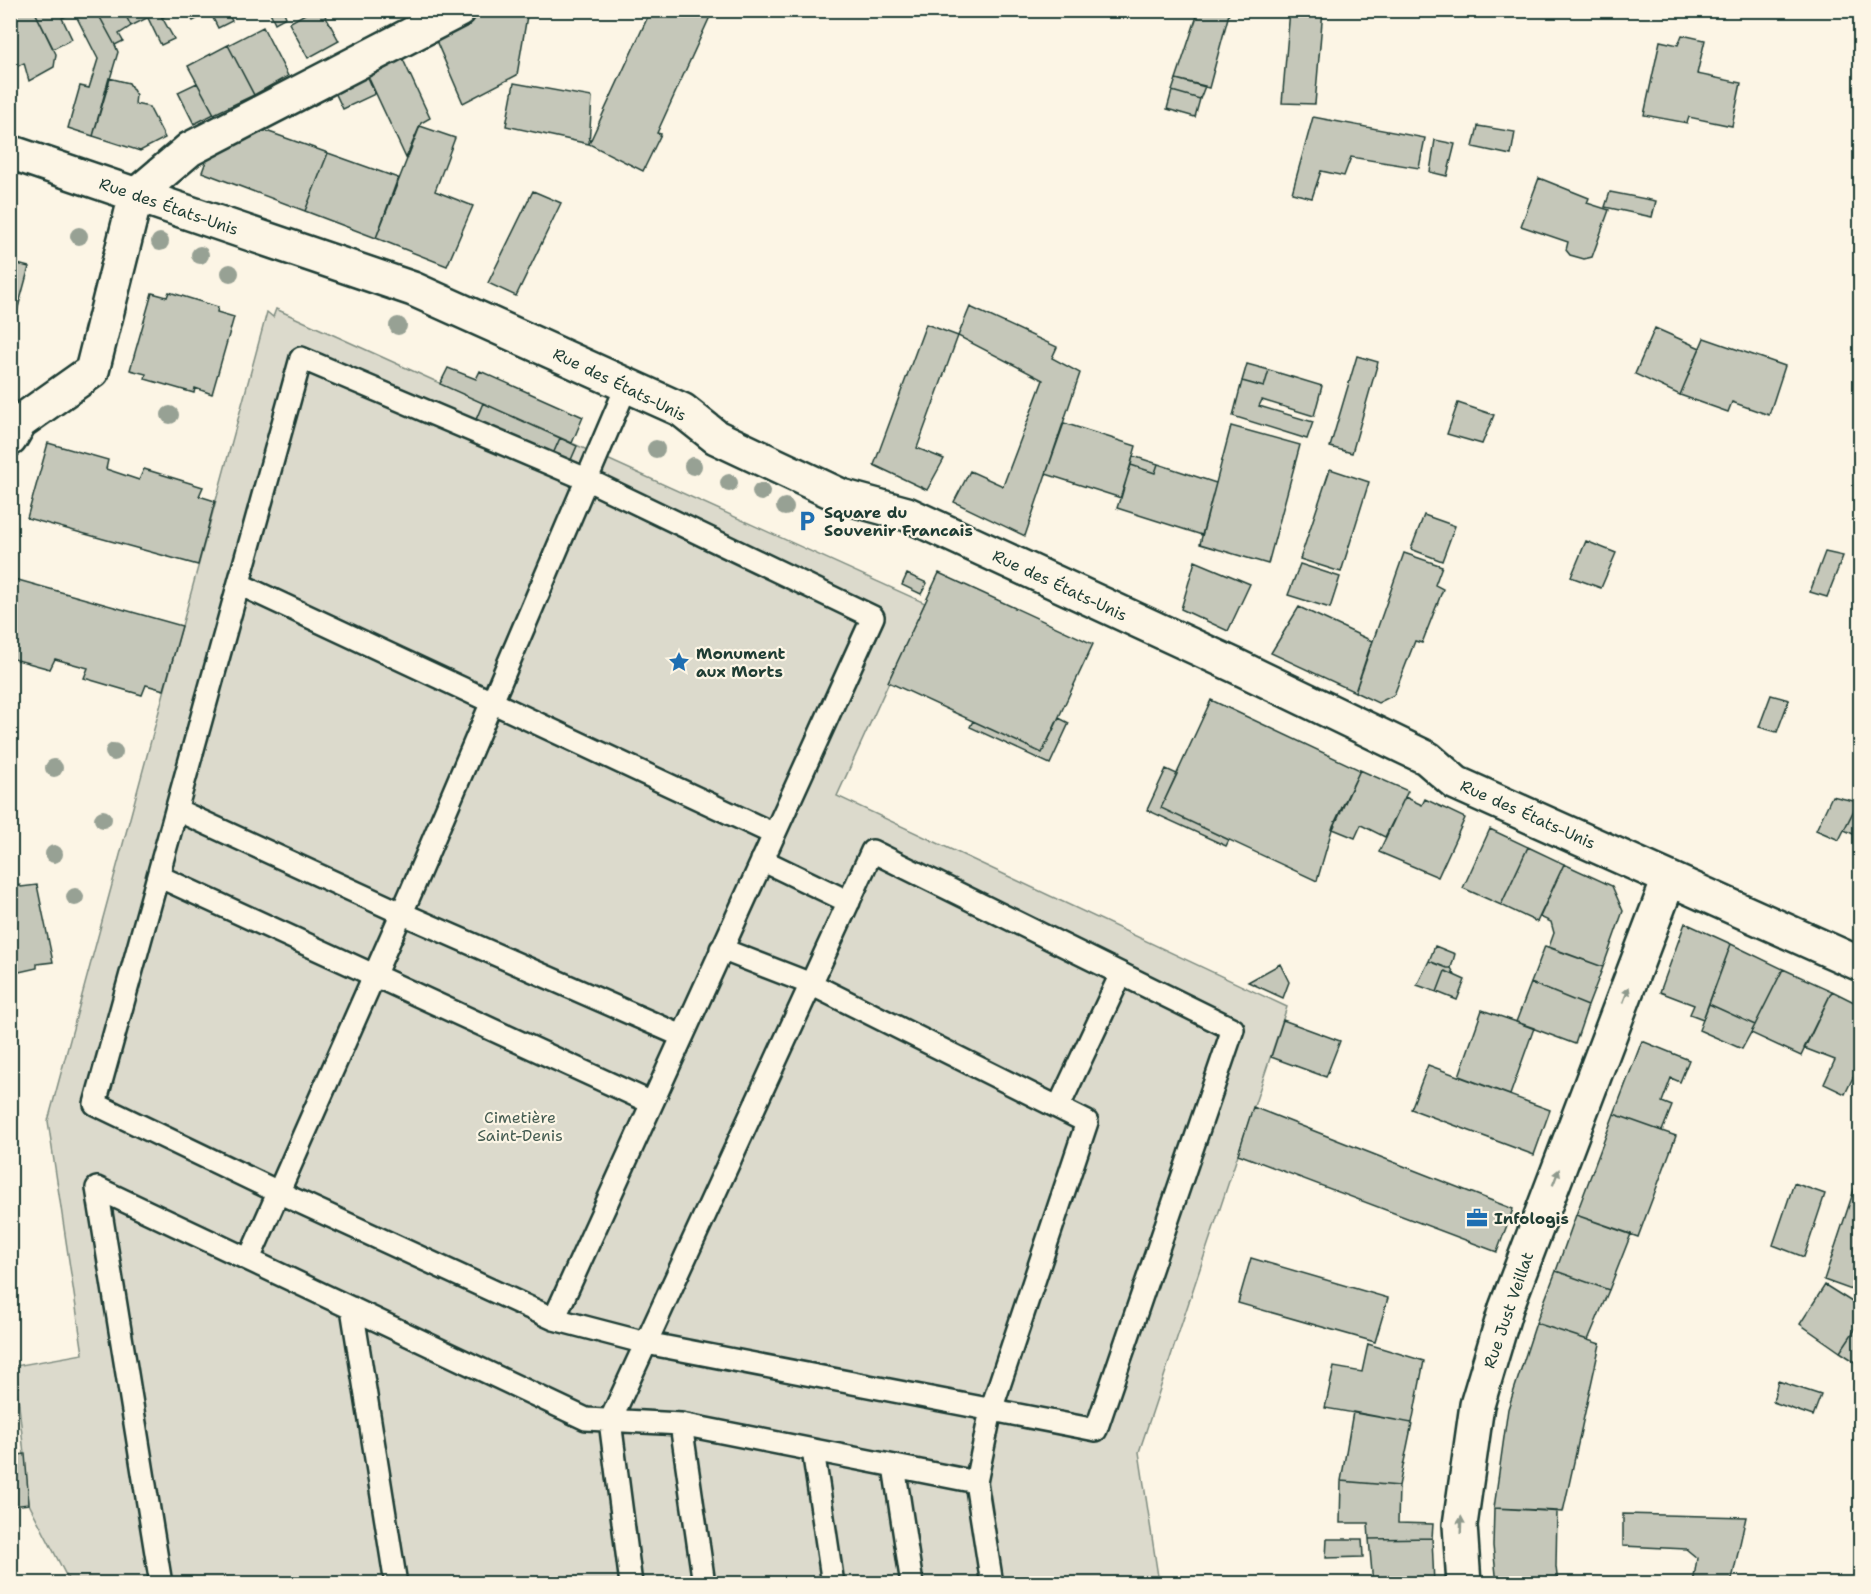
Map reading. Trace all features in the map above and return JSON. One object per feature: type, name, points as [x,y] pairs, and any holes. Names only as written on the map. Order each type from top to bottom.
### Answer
[{"type":"street","points":[[10,439],[20,422],[92,371],[136,195],[190,149],[459,10]]},
{"type":"street","name":"Rue des États-Unis","points":[[10,152],[413,288],[682,410],[716,437],[841,496],[907,514],[1236,666],[1427,758],[1456,783],[1860,964]]},
{"type":"street","name":"Rue Just Veillat","points":[[1464,1584],[1460,1525],[1477,1405],[1506,1308],[1669,879]]},
{"type":"lane","points":[[554,1319],[873,617],[586,479],[301,358],[95,1104],[278,1192],[554,1319],[646,1343],[1096,1430],[1233,1029],[872,851],[849,902],[811,984],[646,1343],[610,1421],[631,1584]]},
{"type":"lane","points":[[249,1259],[401,913],[627,385]]},
{"type":"lane","points":[[239,584],[774,834]]},
{"type":"lane","points":[[177,810],[401,913],[682,1036]]},
{"type":"lane","points":[[762,860],[849,902]]},
{"type":"lane","points":[[158,876],[652,1103]]},
{"type":"lane","points":[[721,949],[811,984],[1087,1122],[991,1410],[976,1482],[992,1584]]},
{"type":"lane","points":[[1059,1106],[1121,974]]},
{"type":"lane","points":[[161,1584],[98,1188],[586,1419],[681,1424],[976,1482]]},
{"type":"lane","points":[[352,1308],[396,1584]]},
{"type":"lane","points":[[681,1424],[704,1584]]},
{"type":"lane","points":[[813,1450],[834,1584]]},
{"type":"lane","points":[[894,1466],[912,1584]]},
{"type":"green space","name":"Cimetière Saint-Denis","points":[[276,309],[925,603],[837,796],[1287,1007],[1139,1452],[1159,1583],[70,1583],[29,1504],[15,1366],[83,1354],[48,1121],[267,312],[273,317]]},
{"type":"building","points":[[10,10],[34,10],[56,54],[54,67],[29,81],[24,63],[10,70]]},
{"type":"building","points":[[34,10],[96,10],[115,45],[118,52],[93,136],[68,128],[80,86],[89,88],[98,59],[74,12],[62,18],[72,39],[53,49]]},
{"type":"building","points":[[96,10],[123,10],[131,26],[119,34],[123,41],[115,45]]},
{"type":"building","points":[[123,10],[158,10],[159,12],[131,26]]},
{"type":"building","points":[[158,10],[175,10],[162,18]]},
{"type":"building","points":[[187,10],[209,10],[210,12],[193,21]]},
{"type":"building","points":[[209,10],[226,10],[232,21],[218,28]]},
{"type":"building","points":[[269,10],[283,10],[286,17],[275,23]]},
{"type":"building","points":[[312,10],[322,10],[339,41],[308,58],[289,23]]},
{"type":"building","points":[[485,10],[528,10],[517,75],[463,103],[434,36]]},
{"type":"building","points":[[651,10],[713,10],[657,133],[661,134],[643,171],[589,144]]},
{"type":"building","points":[[1199,10],[1230,10],[1209,88],[1176,79]]},
{"type":"building","points":[[1290,10],[1323,10],[1315,104],[1282,103]]},
{"type":"building","points":[[159,12],[174,39],[161,45],[148,18]]},
{"type":"building","points":[[263,27],[288,76],[254,95],[228,45]]},
{"type":"building","points":[[1682,35],[1705,40],[1697,74],[1741,83],[1732,126],[1689,117],[1687,123],[1644,115],[1660,41],[1678,45]]},
{"type":"building","points":[[228,45],[254,95],[214,114],[188,66]]},
{"type":"building","points":[[400,53],[430,118],[421,123],[406,158],[365,70]]},
{"type":"building","points":[[365,70],[375,94],[343,109],[332,86]]},
{"type":"building","points":[[109,78],[129,83],[136,95],[135,104],[149,107],[165,138],[140,151],[93,136]]},
{"type":"building","points":[[1176,79],[1205,86],[1200,99],[1172,91]]},
{"type":"building","points":[[197,83],[214,114],[194,124],[178,92]]},
{"type":"building","points":[[514,83],[592,97],[589,144],[506,126]]},
{"type":"building","points":[[1172,91],[1200,99],[1195,117],[1167,109]]},
{"type":"building","points":[[1313,117],[1425,138],[1419,168],[1351,157],[1344,176],[1321,171],[1312,198],[1292,193]]},
{"type":"building","points":[[420,126],[455,138],[435,191],[473,206],[447,266],[376,238]]},
{"type":"building","points":[[1478,126],[1515,132],[1511,155],[1473,147]]},
{"type":"building","points":[[255,127],[328,153],[305,211],[202,172],[211,148]]},
{"type":"building","points":[[1435,140],[1455,144],[1447,176],[1430,172]]},
{"type":"building","points":[[328,153],[398,178],[376,238],[305,211]]},
{"type":"building","points":[[1539,178],[1589,198],[1587,203],[1609,210],[1592,257],[1584,259],[1570,255],[1566,250],[1568,242],[1521,226]]},
{"type":"building","points":[[533,191],[561,203],[516,296],[488,283]]},
{"type":"building","points":[[1610,192],[1656,201],[1652,217],[1605,207]]},
{"type":"building","points":[[10,262],[29,267],[12,330],[10,330]]},
{"type":"building","points":[[169,292],[218,307],[217,312],[234,317],[212,394],[195,388],[194,393],[145,379],[146,374],[130,370],[152,293],[167,297]]},
{"type":"building","points":[[970,307],[1057,347],[1052,358],[1080,373],[1025,536],[954,502],[970,471],[1003,486],[1043,380],[958,336]]},
{"type":"building","points":[[926,324],[958,336],[917,448],[944,459],[927,490],[874,465]]},
{"type":"building","points":[[1655,328],[1700,348],[1680,395],[1635,374]]},
{"type":"building","points":[[1704,338],[1785,366],[1769,415],[1732,402],[1728,412],[1680,395]]},
{"type":"building","points":[[1357,356],[1378,362],[1352,453],[1330,447]]},
{"type":"building","points":[[1247,364],[1269,370],[1264,387],[1242,381]]},
{"type":"building","points":[[448,368],[476,379],[480,371],[583,417],[572,443],[440,384]]},
{"type":"building","points":[[1269,370],[1322,386],[1314,416],[1262,400],[1259,406],[1313,422],[1307,439],[1233,416],[1242,381],[1264,387]]},
{"type":"building","points":[[483,403],[560,438],[550,461],[475,422]]},
{"type":"building","points":[[1458,403],[1494,415],[1482,444],[1447,434]]},
{"type":"building","points":[[1064,423],[1136,446],[1121,498],[1046,474]]},
{"type":"building","points":[[1231,426],[1300,445],[1268,564],[1200,544]]},
{"type":"building","points":[[560,438],[577,446],[567,469],[550,461]]},
{"type":"building","points":[[48,443],[108,460],[106,469],[139,480],[144,469],[203,487],[199,496],[215,501],[198,565],[27,518]]},
{"type":"building","points":[[1133,456],[1158,464],[1155,473],[1131,465]]},
{"type":"building","points":[[1158,464],[1216,483],[1202,535],[1117,508],[1131,465],[1155,473]]},
{"type":"building","points":[[1330,469],[1369,482],[1341,572],[1300,559]]},
{"type":"building","points":[[1424,515],[1455,526],[1442,561],[1411,549]]},
{"type":"building","points":[[1586,541],[1616,553],[1601,588],[1571,577]]},
{"type":"building","points":[[1825,552],[1843,556],[1827,597],[1810,592]]},
{"type":"building","points":[[1404,553],[1442,566],[1435,585],[1443,589],[1422,643],[1415,641],[1394,695],[1378,703],[1355,692]]},
{"type":"building","points":[[1195,561],[1250,584],[1228,631],[1181,609]]},
{"type":"building","points":[[1300,564],[1340,577],[1330,608],[1288,595]]},
{"type":"building","points":[[939,573],[1093,644],[1042,753],[888,682]]},
{"type":"building","points":[[907,574],[927,583],[921,594],[902,585]]},
{"type":"building","points":[[11,578],[182,626],[164,690],[146,685],[142,695],[84,678],[88,668],[55,659],[50,669],[10,658]]},
{"type":"building","points":[[1299,607],[1372,641],[1355,692],[1271,653]]},
{"type":"building","points":[[1771,695],[1789,700],[1777,732],[1759,727]]},
{"type":"building","points":[[1211,700],[1360,770],[1333,826],[1317,881],[1161,808]]},
{"type":"building","points":[[1059,718],[1069,723],[1050,764],[970,727],[973,721],[1042,753]]},
{"type":"building","points":[[1166,769],[1177,774],[1161,808],[1229,840],[1226,846],[1147,810]]},
{"type":"building","points":[[1360,770],[1408,791],[1385,837],[1361,825],[1355,838],[1333,829]]},
{"type":"building","points":[[1832,796],[1858,802],[1839,840],[1816,830]]},
{"type":"building","points":[[1405,797],[1422,805],[1425,799],[1465,818],[1438,877],[1379,852]]},
{"type":"building","points":[[1860,802],[1860,837],[1844,830]]},
{"type":"building","points":[[1490,829],[1528,847],[1501,905],[1463,888]]},
{"type":"building","points":[[1528,847],[1564,864],[1537,922],[1501,905]]},
{"type":"building","points":[[1564,864],[1612,886],[1623,911],[1603,967],[1549,947],[1554,933],[1551,922],[1540,917]]},
{"type":"building","points":[[20,885],[21,887],[37,885],[53,962],[37,964],[37,968],[10,974],[10,887]]},
{"type":"building","points":[[1685,923],[1731,944],[1703,1019],[1690,1014],[1694,1005],[1660,992]]},
{"type":"building","points":[[1731,944],[1783,969],[1755,1025],[1709,1004]]},
{"type":"building","points":[[1435,946],[1455,954],[1451,968],[1429,961]]},
{"type":"building","points":[[1545,946],[1603,967],[1588,1006],[1531,983]]},
{"type":"building","points":[[1429,961],[1451,968],[1455,975],[1445,971],[1437,992],[1417,985]]},
{"type":"building","points":[[1280,964],[1289,982],[1283,998],[1248,982]]},
{"type":"building","points":[[1783,969],[1832,991],[1801,1056],[1751,1033]]},
{"type":"building","points":[[1445,971],[1465,980],[1457,1000],[1437,992]]},
{"type":"building","points":[[1531,983],[1588,1006],[1575,1044],[1516,1022]]},
{"type":"building","points":[[1832,991],[1860,1005],[1860,1063],[1845,1094],[1824,1084],[1835,1060],[1804,1048]]},
{"type":"building","points":[[1709,1004],[1755,1025],[1742,1049],[1699,1030]]},
{"type":"building","points":[[1482,1010],[1534,1028],[1510,1095],[1459,1076]]},
{"type":"building","points":[[1283,1020],[1340,1041],[1326,1077],[1271,1057]]},
{"type":"building","points":[[1642,1041],[1689,1060],[1680,1082],[1671,1078],[1662,1102],[1672,1106],[1662,1131],[1614,1114]]},
{"type":"building","points":[[1428,1065],[1550,1110],[1534,1155],[1411,1109]]},
{"type":"building","points":[[1253,1107],[1513,1209],[1497,1252],[1238,1154]]},
{"type":"building","points":[[1614,1114],[1676,1136],[1638,1237],[1576,1215]]},
{"type":"building","points":[[1860,1172],[1860,1293],[1824,1280]]},
{"type":"building","points":[[1794,1183],[1825,1194],[1804,1257],[1773,1245]]},
{"type":"building","points":[[1576,1215],[1631,1234],[1609,1290],[1556,1271]]},
{"type":"building","points":[[1251,1258],[1388,1298],[1375,1342],[1238,1303]]},
{"type":"building","points":[[1556,1271],[1609,1290],[1588,1340],[1536,1323]]},
{"type":"building","points":[[1825,1285],[1860,1307],[1860,1322],[1840,1352],[1800,1324]]},
{"type":"building","points":[[1860,1322],[1860,1365],[1840,1352]]},
{"type":"building","points":[[1536,1323],[1600,1344],[1563,1512],[1494,1508],[1508,1409]]},
{"type":"building","points":[[1368,1344],[1424,1361],[1412,1423],[1325,1408],[1334,1367],[1362,1372]]},
{"type":"building","points":[[15,1366],[18,1387],[10,1389],[10,1367]]},
{"type":"building","points":[[1778,1381],[1821,1395],[1813,1416],[1773,1402]]},
{"type":"building","points":[[1858,1393],[1860,1394],[1860,1407],[1853,1405]]},
{"type":"building","points":[[1353,1412],[1412,1423],[1399,1486],[1341,1481]]},
{"type":"building","points":[[1860,1414],[1860,1432],[1854,1430]]},
{"type":"building","points":[[25,1454],[29,1504],[12,1506],[10,1456]]},
{"type":"building","points":[[1341,1481],[1399,1486],[1398,1523],[1433,1524],[1432,1538],[1369,1539],[1368,1523],[1340,1523]]},
{"type":"building","points":[[1494,1508],[1557,1511],[1558,1584],[1497,1584],[1493,1546]]},
{"type":"building","points":[[1623,1514],[1746,1517],[1731,1584],[1693,1584],[1697,1558],[1686,1549],[1623,1546]]},
{"type":"building","points":[[1432,1538],[1434,1584],[1373,1584],[1369,1539]]},
{"type":"building","points":[[1327,1539],[1362,1539],[1363,1557],[1326,1558]]},
{"type":"place","name":"Square du Souvenir Francais","points":[[807,521]]},
{"type":"place","name":"Monument aux Morts","points":[[679,662]]},
{"type":"place","name":"Infologis","points":[[1477,1218]]}]
